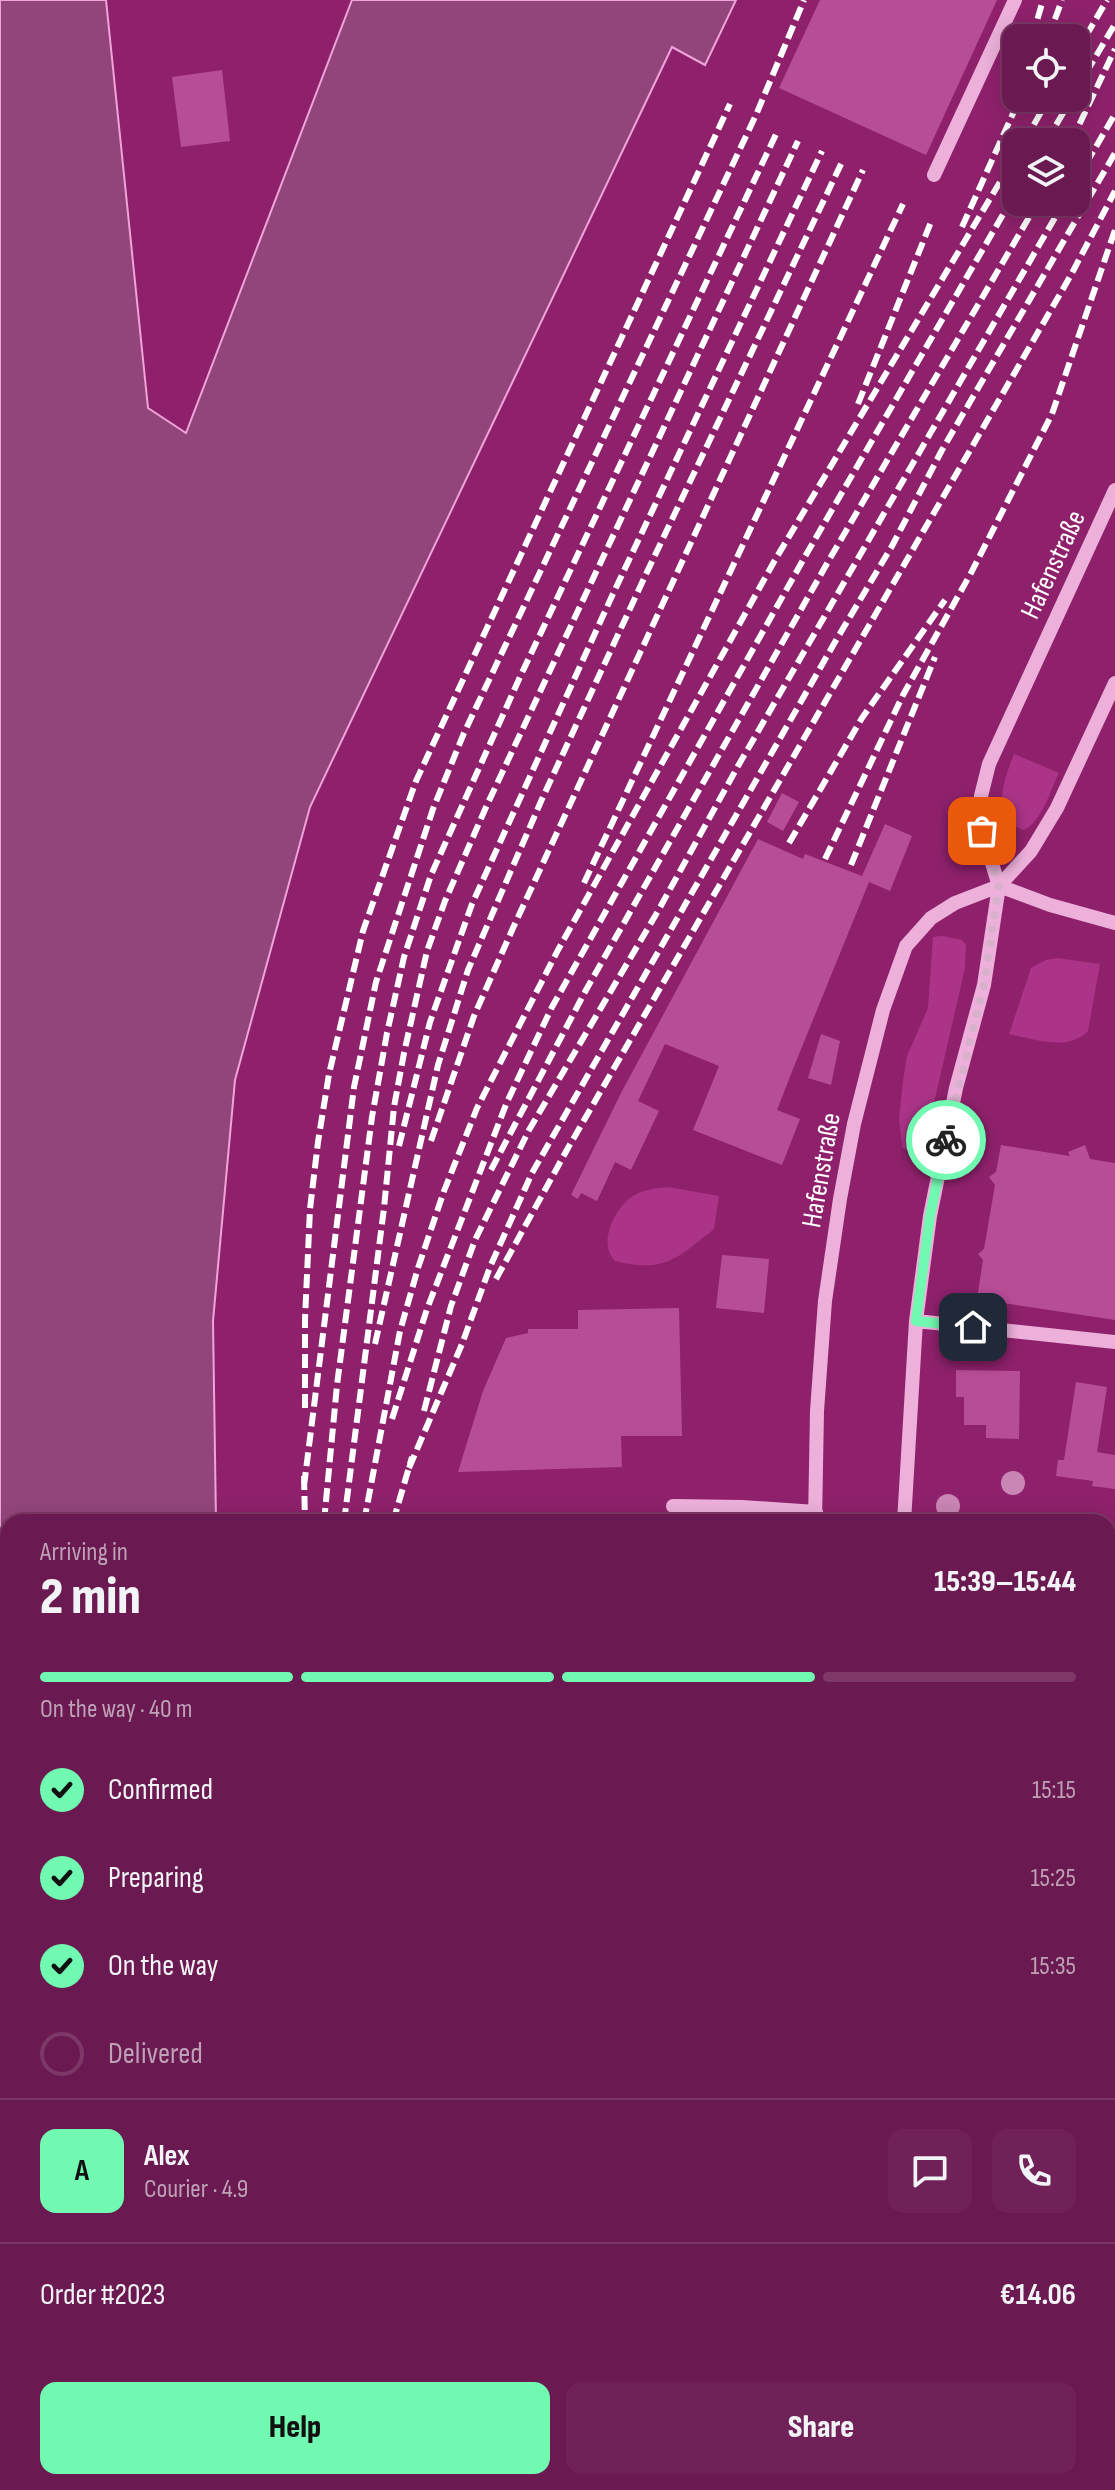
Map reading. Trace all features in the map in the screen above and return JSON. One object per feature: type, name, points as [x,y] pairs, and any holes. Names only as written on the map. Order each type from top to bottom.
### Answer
[{"type":"street","points":[[934,175],[1015,0]]},
{"type":"street","name":"Hafenstraße","points":[[904,1514],[916,1321],[930,1216],[956,1088],[984,985],[999,886],[982,831],[981,796],[989,764],[1115,490]]},
{"type":"street","name":"Hafenstraße","points":[[815,1514],[817,1411],[825,1301],[840,1199],[854,1124],[883,1010],[906,946],[931,918],[955,903],[999,886],[1031,851],[1057,808],[1115,683]]},
{"type":"street","points":[[999,886],[1050,905],[1115,923]]},
{"type":"street","points":[[916,1321],[1115,1342]]},
{"type":"street","points":[[673,1506],[742,1507],[793,1514]]},
{"type":"shaded area","points":[[0,0],[106,0],[148,408],[186,433],[352,0],[736,0],[705,65],[672,47],[310,807],[235,1080],[213,1321],[216,1514],[0,1514]]},
{"type":"shaded area","points":[[1014,754],[1059,773],[1035,821],[1023,830],[1008,823],[1002,806],[1003,788]]},
{"type":"shaded area","points":[[933,937],[962,940],[966,945],[965,968],[923,1151],[910,1152],[902,1147],[899,1119],[903,1081],[907,1056],[928,1008]]},
{"type":"shaded area","points":[[1057,958],[1100,964],[1088,1031],[1070,1041],[1060,1042],[1009,1034],[1031,968]]},
{"type":"shaded area","points":[[668,1187],[719,1196],[714,1229],[669,1261],[646,1265],[615,1261],[610,1254],[608,1237],[618,1211],[639,1193]]},
{"type":"building","points":[[820,0],[997,0],[926,155],[779,88]]},
{"type":"building","points":[[222,70],[230,141],[181,147],[172,77]]},
{"type":"building","points":[[782,793],[799,802],[783,831],[767,822]]},
{"type":"building","points":[[885,824],[912,836],[890,891],[869,882],[795,1064],[777,1110],[800,1119],[782,1165],[693,1130],[719,1066],[665,1044],[638,1101],[659,1111],[631,1170],[615,1162],[597,1201],[581,1193],[578,1199],[571,1195],[621,1093],[758,839],[803,859],[805,854],[862,876]]},
{"type":"building","points":[[821,1034],[840,1041],[831,1085],[808,1078]]},
{"type":"building","points":[[1001,1145],[1070,1156],[1068,1152],[1085,1145],[1090,1159],[1115,1163],[1115,1320],[977,1299],[983,1260],[978,1254],[984,1249],[995,1185],[989,1177],[996,1172]]},
{"type":"building","points":[[722,1255],[769,1259],[764,1313],[716,1308]]},
{"type":"building","points":[[679,1308],[682,1436],[621,1436],[622,1467],[458,1472],[483,1391],[506,1338],[528,1333],[528,1329],[578,1329],[578,1310]]},
{"type":"building","points":[[956,1370],[1020,1371],[1019,1439],[986,1438],[986,1425],[964,1425],[964,1397],[956,1397]]},
{"type":"building","points":[[1076,1382],[1107,1387],[1097,1452],[1115,1455],[1115,1489],[1092,1486],[1093,1481],[1056,1476],[1058,1460],[1064,1460]]},
{"type":"railway","points":[[304,1486],[354,1087],[376,982],[433,809],[464,733],[756,115],[804,0]]},
{"type":"railway","points":[[1036,24],[1043,0]]},
{"type":"railway","points":[[1053,24],[1062,0]]},
{"type":"railway","points":[[1090,29],[1107,0]]},
{"type":"railway","points":[[1090,66],[1115,24]]},
{"type":"railway","points":[[1078,128],[1115,49]]},
{"type":"railway","points":[[305,1408],[310,1209],[318,1142],[329,1074],[363,931],[416,781],[730,104]]},
{"type":"railway","points":[[962,227],[1014,112]]},
{"type":"railway","points":[[1032,128],[1041,112]]},
{"type":"railway","points":[[1054,128],[1064,112]]},
{"type":"railway","points":[[1090,157],[1115,114]]},
{"type":"railway","points":[[325,1514],[337,1385],[372,1117],[404,957],[431,875],[520,677],[778,130]]},
{"type":"railway","points":[[345,1514],[394,1107],[427,951],[487,805],[798,141]]},
{"type":"railway","points":[[399,1146],[430,1022],[472,904],[612,596],[822,151]]},
{"type":"railway","points":[[409,1468],[462,1344],[490,1267],[532,1173],[892,546],[942,450],[1115,153]]},
{"type":"railway","points":[[375,1344],[438,1065],[468,970],[542,799],[647,572],[842,162]]},
{"type":"railway","points":[[431,1141],[474,1016],[513,928],[863,170]]},
{"type":"railway","points":[[366,1514],[400,1331],[444,1191],[477,1108],[558,950],[775,560],[1002,179]]},
{"type":"railway","points":[[496,1279],[568,1148],[1071,275],[1115,191]]},
{"type":"railway","points":[[584,883],[903,204]]},
{"type":"railway","points":[[392,1419],[427,1309],[507,1102],[552,1007],[807,553],[1002,216]]},
{"type":"railway","points":[[491,1170],[586,990],[829,560],[1030,216]]},
{"type":"railway","points":[[424,1411],[451,1306],[475,1240],[529,1130],[1056,216]]},
{"type":"railway","points":[[858,404],[931,222]]},
{"type":"railway","points":[[825,859],[903,695],[971,573],[1052,414],[1115,230]]},
{"type":"railway","points":[[789,843],[862,718],[945,600]]},
{"type":"railway","points":[[851,865],[935,657]]},
{"type":"railway","points":[[395,1514],[412,1457]]},
{"type":"railway","points":[[304,1476],[305,1514]]},
{"type":"way so far","points":[[946,1140],[956,1088],[984,985],[999,886],[982,831]]},
{"type":"route","points":[[946,1140],[930,1216],[916,1321],[973,1327]]}]
